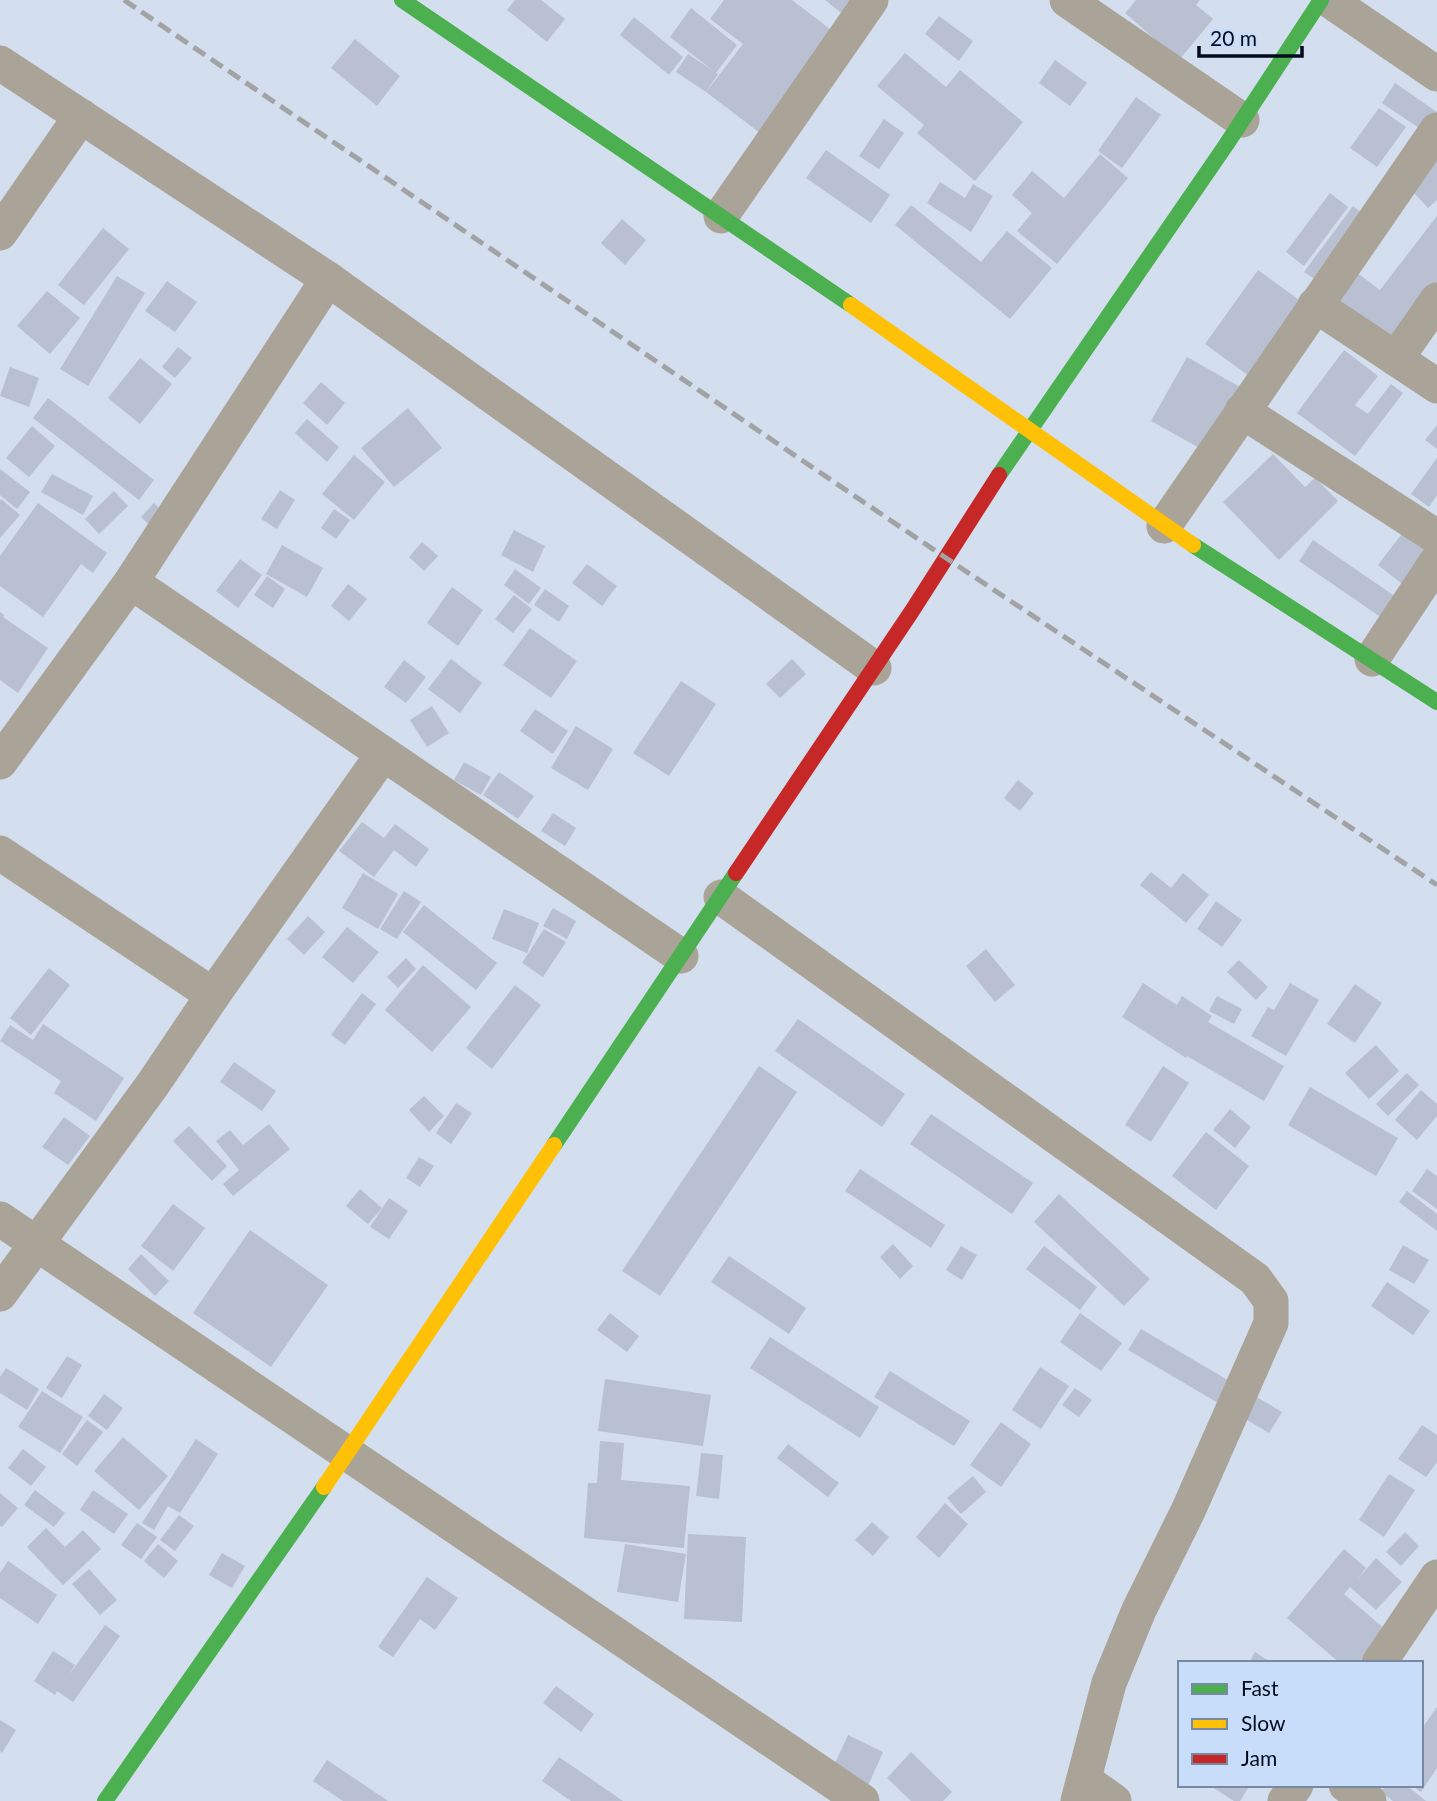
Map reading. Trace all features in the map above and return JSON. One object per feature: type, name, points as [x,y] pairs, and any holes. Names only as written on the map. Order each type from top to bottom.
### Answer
[{"type":"street","points":[[401,0],[809,275],[1164,526],[1437,702]]},
{"type":"street","points":[[721,216],[871,0]]},
{"type":"street","points":[[1067,0],[1242,120]]},
{"type":"street","points":[[105,1801],[347,1454],[874,668],[1028,431],[1242,120],[1321,0]]},
{"type":"street","points":[[1329,0],[1437,74]]},
{"type":"street","points":[[0,63],[328,279],[874,668]]},
{"type":"street","points":[[0,233],[81,116]]},
{"type":"street","points":[[1164,526],[1437,130]]},
{"type":"street","points":[[0,762],[131,582],[328,279]]},
{"type":"street","points":[[1396,359],[1437,300]]},
{"type":"street","points":[[1315,305],[1437,386]]},
{"type":"street","points":[[1242,411],[1437,537]]},
{"type":"street","points":[[1372,659],[1437,561]]},
{"type":"street","points":[[131,582],[681,956]]},
{"type":"street","points":[[0,1294],[153,1084],[383,754]]},
{"type":"street","points":[[0,853],[213,995]]},
{"type":"street","points":[[721,897],[1255,1279],[1271,1301],[1271,1323],[1188,1511],[1139,1610],[1109,1683],[1082,1791],[1114,1801]]},
{"type":"street","points":[[0,1219],[862,1801]]},
{"type":"street","points":[[1380,1661],[1437,1577]]},
{"type":"street","points":[[1349,1787],[1369,1801]]},
{"type":"building","points":[[515,0],[541,0],[565,19],[547,42],[507,10]]},
{"type":"building","points":[[724,0],[792,0],[847,42],[772,142],[706,92],[743,44],[710,19]]},
{"type":"building","points":[[825,0],[855,0],[844,15]]},
{"type":"building","points":[[1136,0],[1200,0],[1196,5],[1213,19],[1179,60],[1125,13]]},
{"type":"building","points":[[691,8],[737,45],[716,73],[670,37]]},
{"type":"building","points":[[939,16],[973,41],[959,61],[925,34]]},
{"type":"building","points":[[634,17],[683,57],[669,75],[620,35]]},
{"type":"building","points":[[355,39],[400,76],[377,106],[331,68]]},
{"type":"building","points":[[905,53],[946,87],[960,70],[1023,122],[975,181],[917,133],[924,125],[877,86]]},
{"type":"building","points":[[688,54],[718,74],[706,92],[676,72]]},
{"type":"building","points":[[1055,60],[1087,83],[1070,106],[1039,83]]},
{"type":"building","points":[[1395,83],[1437,112],[1437,130],[1432,137],[1382,103]]},
{"type":"building","points":[[1136,97],[1161,115],[1122,168],[1098,151]]},
{"type":"building","points":[[1379,108],[1406,127],[1377,167],[1350,148]]},
{"type":"building","points":[[884,119],[904,133],[879,169],[859,156]]},
{"type":"building","points":[[1437,145],[1437,200],[1428,208],[1400,178]]},
{"type":"building","points":[[826,150],[890,195],[871,223],[806,178]]},
{"type":"building","points":[[1100,154],[1128,178],[1057,264],[1017,231],[1032,213],[1012,195],[1032,171],[1064,198]]},
{"type":"building","points":[[940,182],[965,198],[973,184],[993,196],[971,232],[927,203]]},
{"type":"building","points":[[1330,193],[1348,207],[1304,266],[1286,252]]},
{"type":"building","points":[[911,205],[981,262],[1007,231],[1052,268],[1010,319],[895,225]]},
{"type":"building","points":[[1353,206],[1371,220],[1323,285],[1304,272]]},
{"type":"building","points":[[1437,216],[1437,309],[1400,357],[1328,301],[1352,269],[1380,290]]},
{"type":"building","points":[[622,219],[646,240],[625,265],[601,243]]},
{"type":"building","points":[[103,228],[129,249],[84,305],[58,285]]},
{"type":"building","points":[[1258,270],[1306,305],[1253,379],[1205,344]]},
{"type":"building","points":[[117,276],[145,293],[88,386],[60,369]]},
{"type":"building","points":[[167,281],[197,302],[175,332],[145,311]]},
{"type":"building","points":[[47,291],[80,318],[50,354],[17,326]]},
{"type":"building","points":[[178,347],[192,358],[175,378],[162,367]]},
{"type":"building","points":[[1344,350],[1378,376],[1355,405],[1368,414],[1391,384],[1403,393],[1355,456],[1297,413]]},
{"type":"building","points":[[1187,357],[1256,396],[1203,450],[1151,421]]},
{"type":"building","points":[[140,358],[172,384],[140,424],[108,398]]},
{"type":"building","points":[[10,367],[39,378],[29,407],[0,396]]},
{"type":"building","points":[[321,382],[345,403],[327,425],[303,403]]},
{"type":"building","points":[[48,398],[154,480],[139,500],[33,418]]},
{"type":"building","points":[[408,408],[442,448],[394,487],[361,448]]},
{"type":"building","points":[[307,419],[339,447],[327,462],[295,433]]},
{"type":"building","points":[[1437,425],[1437,449],[1425,440]]},
{"type":"building","points":[[32,426],[55,446],[29,477],[6,458]]},
{"type":"building","points":[[1273,454],[1305,487],[1315,478],[1338,501],[1279,560],[1223,502]]},
{"type":"building","points":[[354,455],[385,482],[354,520],[322,494]]},
{"type":"building","points":[[1437,458],[1437,495],[1429,507],[1411,494]]},
{"type":"building","points":[[0,469],[30,492],[17,509],[0,495]]},
{"type":"building","points":[[52,474],[93,496],[83,515],[41,492]]},
{"type":"building","points":[[280,490],[295,500],[277,529],[261,519]]},
{"type":"building","points":[[114,491],[128,506],[99,534],[85,519]]},
{"type":"building","points":[[1,499],[20,515],[0,538],[0,501]]},
{"type":"building","points":[[38,503],[107,553],[93,573],[81,564],[43,617],[0,586],[0,556]]},
{"type":"building","points":[[154,503],[173,522],[160,535],[141,517]]},
{"type":"building","points":[[334,509],[350,520],[336,539],[321,528]]},
{"type":"building","points":[[1407,527],[1437,551],[1410,590],[1378,565]]},
{"type":"building","points":[[514,530],[545,546],[533,572],[501,555]]},
{"type":"building","points":[[1313,540],[1415,610],[1401,631],[1299,561]]},
{"type":"building","points":[[422,542],[438,556],[424,571],[409,557]]},
{"type":"building","points":[[282,545],[323,568],[307,597],[266,574]]},
{"type":"building","points":[[240,559],[262,575],[238,608],[216,591]]},
{"type":"building","points":[[587,564],[617,586],[602,606],[572,583]]},
{"type":"building","points":[[515,569],[541,588],[529,604],[504,585]]},
{"type":"building","points":[[267,576],[285,589],[273,608],[254,595]]},
{"type":"building","points":[[348,584],[367,599],[349,621],[331,606]]},
{"type":"building","points":[[452,587],[483,610],[458,646],[427,623]]},
{"type":"building","points":[[545,589],[569,606],[559,622],[534,605]]},
{"type":"building","points":[[514,595],[532,609],[513,633],[495,619]]},
{"type":"building","points":[[0,612],[3,617],[48,648],[18,693],[0,680]]},
{"type":"building","points":[[530,628],[577,661],[551,698],[503,665]]},
{"type":"building","points":[[451,659],[482,683],[460,713],[428,689]]},
{"type":"building","points":[[792,659],[806,674],[780,698],[766,684]]},
{"type":"building","points":[[404,660],[426,677],[406,703],[384,687]]},
{"type":"building","points":[[681,681],[716,704],[669,776],[633,753]]},
{"type":"building","points":[[432,706],[449,733],[427,747],[410,720]]},
{"type":"building","points":[[535,709],[568,731],[553,754],[520,731]]},
{"type":"building","points":[[576,726],[613,749],[588,790],[551,768]]},
{"type":"building","points":[[464,762],[491,777],[481,795],[454,780]]},
{"type":"building","points":[[499,772],[534,796],[518,819],[483,795]]},
{"type":"building","points":[[1018,780],[1034,793],[1020,811],[1004,798]]},
{"type":"building","points":[[553,813],[576,828],[565,846],[541,831]]},
{"type":"building","points":[[362,822],[384,838],[395,824],[429,849],[416,867],[394,850],[374,877],[339,851]]},
{"type":"building","points":[[1151,872],[1171,888],[1183,873],[1209,895],[1186,923],[1140,885]]},
{"type":"building","points":[[363,873],[398,894],[378,929],[342,908]]},
{"type":"building","points":[[404,891],[421,902],[397,939],[380,929]]},
{"type":"building","points":[[1216,901],[1242,920],[1222,947],[1197,929]]},
{"type":"building","points":[[424,905],[497,963],[476,990],[403,932]]},
{"type":"building","points":[[553,908],[576,921],[567,939],[543,926]]},
{"type":"building","points":[[504,909],[539,923],[527,953],[492,939]]},
{"type":"building","points":[[308,916],[325,932],[304,955],[287,939]]},
{"type":"building","points":[[347,927],[379,952],[353,983],[322,957]]},
{"type":"building","points":[[544,929],[566,942],[543,977],[522,963]]},
{"type":"building","points":[[986,949],[1015,985],[995,1002],[966,966]]},
{"type":"building","points":[[406,958],[416,969],[398,988],[387,977]]},
{"type":"building","points":[[1239,960],[1268,987],[1256,1000],[1227,972]]},
{"type":"building","points":[[423,965],[471,1007],[432,1052],[385,1010]]},
{"type":"building","points":[[49,968],[70,985],[31,1035],[10,1018]]},
{"type":"building","points":[[1143,983],[1177,1005],[1182,996],[1212,1016],[1208,1022],[1284,1066],[1264,1101],[1187,1056],[1186,1058],[1122,1017]]},
{"type":"building","points":[[1290,983],[1319,1000],[1286,1056],[1251,1036],[1268,1007],[1274,1010]]},
{"type":"building","points":[[1355,984],[1382,1003],[1355,1043],[1327,1024]]},
{"type":"building","points":[[515,985],[541,1005],[492,1069],[466,1048]]},
{"type":"building","points":[[362,993],[376,1004],[345,1045],[331,1035]]},
{"type":"building","points":[[1217,996],[1242,1009],[1234,1024],[1209,1011]]},
{"type":"building","points":[[798,1019],[905,1094],[882,1127],[775,1051]]},
{"type":"building","points":[[43,1024],[124,1078],[96,1121],[54,1093],[61,1081],[0,1041],[10,1025],[33,1040]]},
{"type":"building","points":[[1376,1045],[1399,1071],[1369,1099],[1345,1073]]},
{"type":"building","points":[[234,1062],[276,1091],[262,1111],[220,1082]]},
{"type":"building","points":[[759,1066],[797,1092],[660,1296],[622,1271]]},
{"type":"building","points":[[1163,1066],[1189,1083],[1151,1142],[1125,1125]]},
{"type":"building","points":[[1407,1073],[1419,1085],[1388,1116],[1376,1104]]},
{"type":"building","points":[[1310,1087],[1398,1138],[1376,1176],[1288,1125]]},
{"type":"building","points":[[1421,1090],[1437,1104],[1437,1116],[1417,1140],[1395,1120]]},
{"type":"building","points":[[424,1096],[444,1116],[429,1132],[409,1110]]},
{"type":"building","points":[[456,1103],[472,1113],[451,1144],[436,1133]]},
{"type":"building","points":[[1230,1109],[1251,1127],[1235,1148],[1213,1130]]},
{"type":"building","points":[[931,1114],[1033,1183],[1012,1214],[910,1144]]},
{"type":"building","points":[[64,1117],[90,1136],[68,1165],[42,1147]]},
{"type":"building","points":[[269,1124],[290,1149],[233,1196],[223,1184],[239,1170],[216,1141],[230,1130],[243,1145]]},
{"type":"building","points":[[189,1126],[227,1166],[212,1181],[173,1141]]},
{"type":"building","points":[[1206,1132],[1249,1166],[1216,1210],[1172,1176]]},
{"type":"building","points":[[419,1157],[434,1166],[420,1187],[406,1178]]},
{"type":"building","points":[[860,1169],[945,1225],[931,1248],[845,1191]]},
{"type":"building","points":[[1427,1169],[1437,1176],[1437,1209],[1412,1191]]},
{"type":"building","points":[[360,1189],[382,1208],[368,1224],[346,1206]]},
{"type":"building","points":[[1407,1191],[1437,1214],[1437,1231],[1399,1202]]},
{"type":"building","points":[[1059,1194],[1150,1279],[1124,1306],[1034,1222]]},
{"type":"building","points":[[389,1198],[408,1211],[389,1239],[370,1227]]},
{"type":"building","points":[[173,1204],[205,1228],[173,1271],[141,1246]]},
{"type":"building","points":[[250,1230],[328,1285],[271,1367],[193,1313]]},
{"type":"building","points":[[893,1244],[913,1266],[900,1279],[880,1257]]},
{"type":"building","points":[[1403,1245],[1429,1260],[1414,1284],[1389,1270]]},
{"type":"building","points":[[961,1246],[977,1255],[962,1280],[946,1270]]},
{"type":"building","points":[[1044,1246],[1097,1287],[1080,1310],[1026,1269]]},
{"type":"building","points":[[141,1254],[169,1281],[155,1296],[128,1269]]},
{"type":"building","points":[[729,1256],[806,1308],[789,1334],[711,1282]]},
{"type":"building","points":[[1387,1282],[1430,1311],[1413,1335],[1371,1306]]},
{"type":"building","points":[[610,1313],[639,1336],[627,1352],[597,1330]]},
{"type":"building","points":[[1080,1313],[1122,1343],[1101,1371],[1060,1342]]},
{"type":"building","points":[[1141,1329],[1282,1412],[1269,1433],[1128,1350]]},
{"type":"building","points":[[770,1337],[879,1407],[860,1438],[750,1368]]},
{"type":"building","points":[[67,1356],[82,1365],[62,1398],[46,1388]]},
{"type":"building","points":[[1040,1367],[1069,1386],[1041,1429],[1012,1410]]},
{"type":"building","points":[[6,1368],[39,1389],[27,1410],[0,1393],[0,1377]]},
{"type":"building","points":[[890,1371],[970,1421],[954,1446],[874,1397]]},
{"type":"building","points":[[605,1379],[711,1395],[703,1446],[598,1431]]},
{"type":"building","points":[[1075,1388],[1092,1400],[1079,1417],[1062,1405]]},
{"type":"building","points":[[42,1391],[83,1417],[60,1453],[18,1427]]},
{"type":"building","points":[[104,1394],[123,1408],[107,1430],[88,1416]]},
{"type":"building","points":[[87,1420],[103,1432],[77,1466],[62,1454]]},
{"type":"building","points":[[1001,1422],[1031,1444],[1001,1487],[970,1465]]},
{"type":"building","points":[[1422,1425],[1437,1435],[1437,1462],[1426,1477],[1398,1459]]},
{"type":"building","points":[[123,1437],[168,1476],[139,1510],[94,1471]]},
{"type":"building","points":[[196,1439],[218,1454],[180,1513],[168,1506],[154,1530],[142,1523]]},
{"type":"building","points":[[600,1441],[624,1443],[621,1480],[690,1486],[684,1548],[584,1538],[588,1483],[597,1483]]},
{"type":"building","points":[[788,1444],[839,1483],[828,1497],[777,1458]]},
{"type":"building","points":[[23,1449],[46,1467],[31,1486],[8,1468]]},
{"type":"building","points":[[701,1453],[723,1455],[719,1499],[696,1496]]},
{"type":"building","points":[[1389,1474],[1415,1490],[1384,1537],[1359,1520]]},
{"type":"building","points":[[973,1476],[986,1492],[961,1514],[947,1498]]},
{"type":"building","points":[[35,1490],[65,1513],[54,1527],[24,1505]]},
{"type":"building","points":[[93,1490],[128,1514],[114,1534],[80,1510]]},
{"type":"building","points":[[0,1493],[18,1508],[2,1527],[0,1526]]},
{"type":"building","points":[[945,1503],[968,1524],[939,1558],[916,1537]]},
{"type":"building","points":[[179,1515],[194,1526],[175,1551],[160,1540]]},
{"type":"building","points":[[872,1522],[889,1537],[873,1556],[855,1540]]},
{"type":"building","points":[[137,1523],[157,1537],[141,1559],[121,1545]]},
{"type":"building","points":[[46,1528],[65,1547],[83,1530],[101,1549],[63,1585],[27,1547]]},
{"type":"building","points":[[1405,1532],[1419,1546],[1401,1566],[1386,1552]]},
{"type":"building","points":[[688,1534],[746,1537],[742,1622],[684,1619]]},
{"type":"building","points":[[158,1544],[178,1561],[164,1578],[144,1561]]},
{"type":"building","points":[[625,1544],[686,1554],[678,1602],[617,1592]]},
{"type":"building","points":[[1344,1549],[1366,1568],[1357,1580],[1376,1558],[1402,1582],[1376,1610],[1350,1587],[1344,1594],[1386,1630],[1360,1661],[1338,1661],[1287,1618]]},
{"type":"building","points":[[222,1553],[245,1566],[232,1588],[209,1575]]},
{"type":"building","points":[[8,1561],[57,1595],[38,1624],[0,1598],[0,1573]]},
{"type":"building","points":[[89,1569],[117,1600],[100,1615],[72,1584]]},
{"type":"building","points":[[427,1577],[458,1598],[435,1630],[420,1619],[393,1657],[378,1647]]},
{"type":"building","points":[[105,1625],[120,1636],[73,1702],[57,1691],[55,1695],[34,1681],[53,1651],[75,1665],[69,1675]]},
{"type":"building","points":[[1255,1652],[1269,1661],[1250,1661]]},
{"type":"building","points":[[556,1686],[594,1714],[581,1732],[543,1703]]},
{"type":"building","points":[[1437,1707],[1437,1768],[1421,1792],[1414,1787],[1423,1787],[1423,1727]]},
{"type":"building","points":[[0,1720],[16,1730],[2,1753],[0,1751]]},
{"type":"building","points":[[848,1735],[883,1752],[867,1788],[831,1772]]},
{"type":"building","points":[[911,1752],[952,1792],[943,1801],[911,1801],[887,1778]]},
{"type":"building","points":[[559,1757],[623,1801],[571,1801],[542,1781]]},
{"type":"building","points":[[327,1760],[388,1801],[343,1801],[313,1781]]},
{"type":"building","points":[[1212,1787],[1249,1787],[1240,1801],[1234,1801]]},
{"type":"building","points":[[1385,1787],[1408,1787],[1426,1801],[1393,1801],[1381,1792]]},
{"type":"railway","points":[[124,0],[946,558],[1437,885]]},
{"type":"traffic: fast","points":[[402,0],[851,305]]},
{"type":"traffic: fast","points":[[999,475],[1226,145],[1321,0]]},
{"type":"traffic: fast","points":[[1193,545],[1437,702]]},
{"type":"traffic: fast","points":[[554,1145],[736,873]]},
{"type":"traffic: fast","points":[[105,1801],[324,1487]]},
{"type":"traffic: slow","points":[[851,305],[1193,545]]},
{"type":"traffic: slow","points":[[324,1487],[554,1145]]},
{"type":"traffic: jam","points":[[736,873],[912,611],[999,475]]}]
